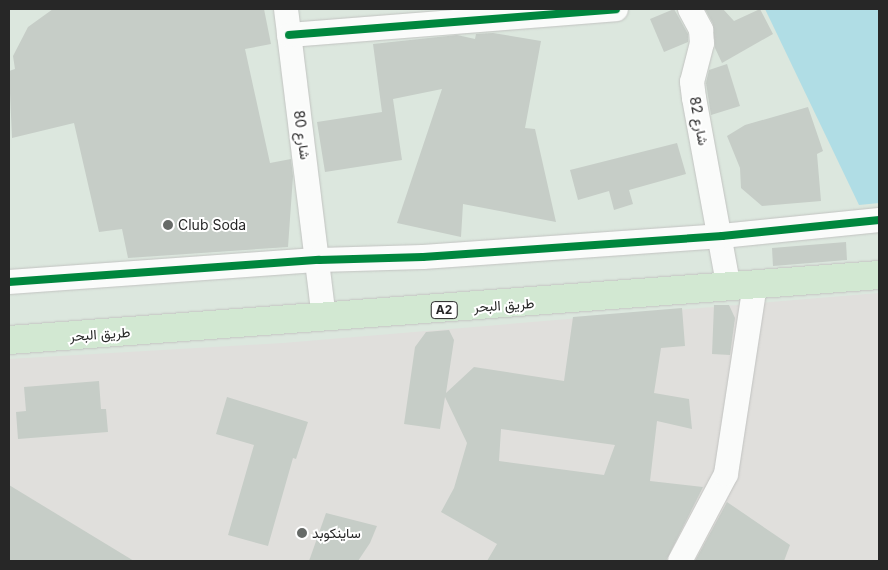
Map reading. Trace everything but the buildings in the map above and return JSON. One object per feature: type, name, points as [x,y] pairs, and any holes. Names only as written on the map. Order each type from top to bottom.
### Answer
[{"type":"highway","name":"طريق البحر","points":[[9,340],[742,287],[879,275]]},
{"type":"street","name":"شارع 80","points":[[286,9],[319,260],[324,318]]},
{"type":"street","points":[[289,35],[616,9]]},
{"type":"street","name":"شارع 82","points":[[680,561],[726,474],[742,287],[722,236],[694,98],[692,82],[702,43],[701,30],[690,9]]},
{"type":"street","points":[[9,282],[319,260],[423,257],[722,236],[879,220]]},
{"type":"shaded area","points":[[765,9],[879,9],[879,203],[859,205]]},
{"type":"shaded area","points":[[879,293],[879,561],[9,561],[9,359],[283,343]]},
{"type":"cycle path","points":[[289,35],[616,9]]},
{"type":"cycle path","points":[[9,282],[319,260],[423,257],[722,236],[879,220]]},
{"type":"place","name":"Club Soda","points":[[168,225]]},
{"type":"place","name":"ساينكوبد","points":[[302,533]]}]
